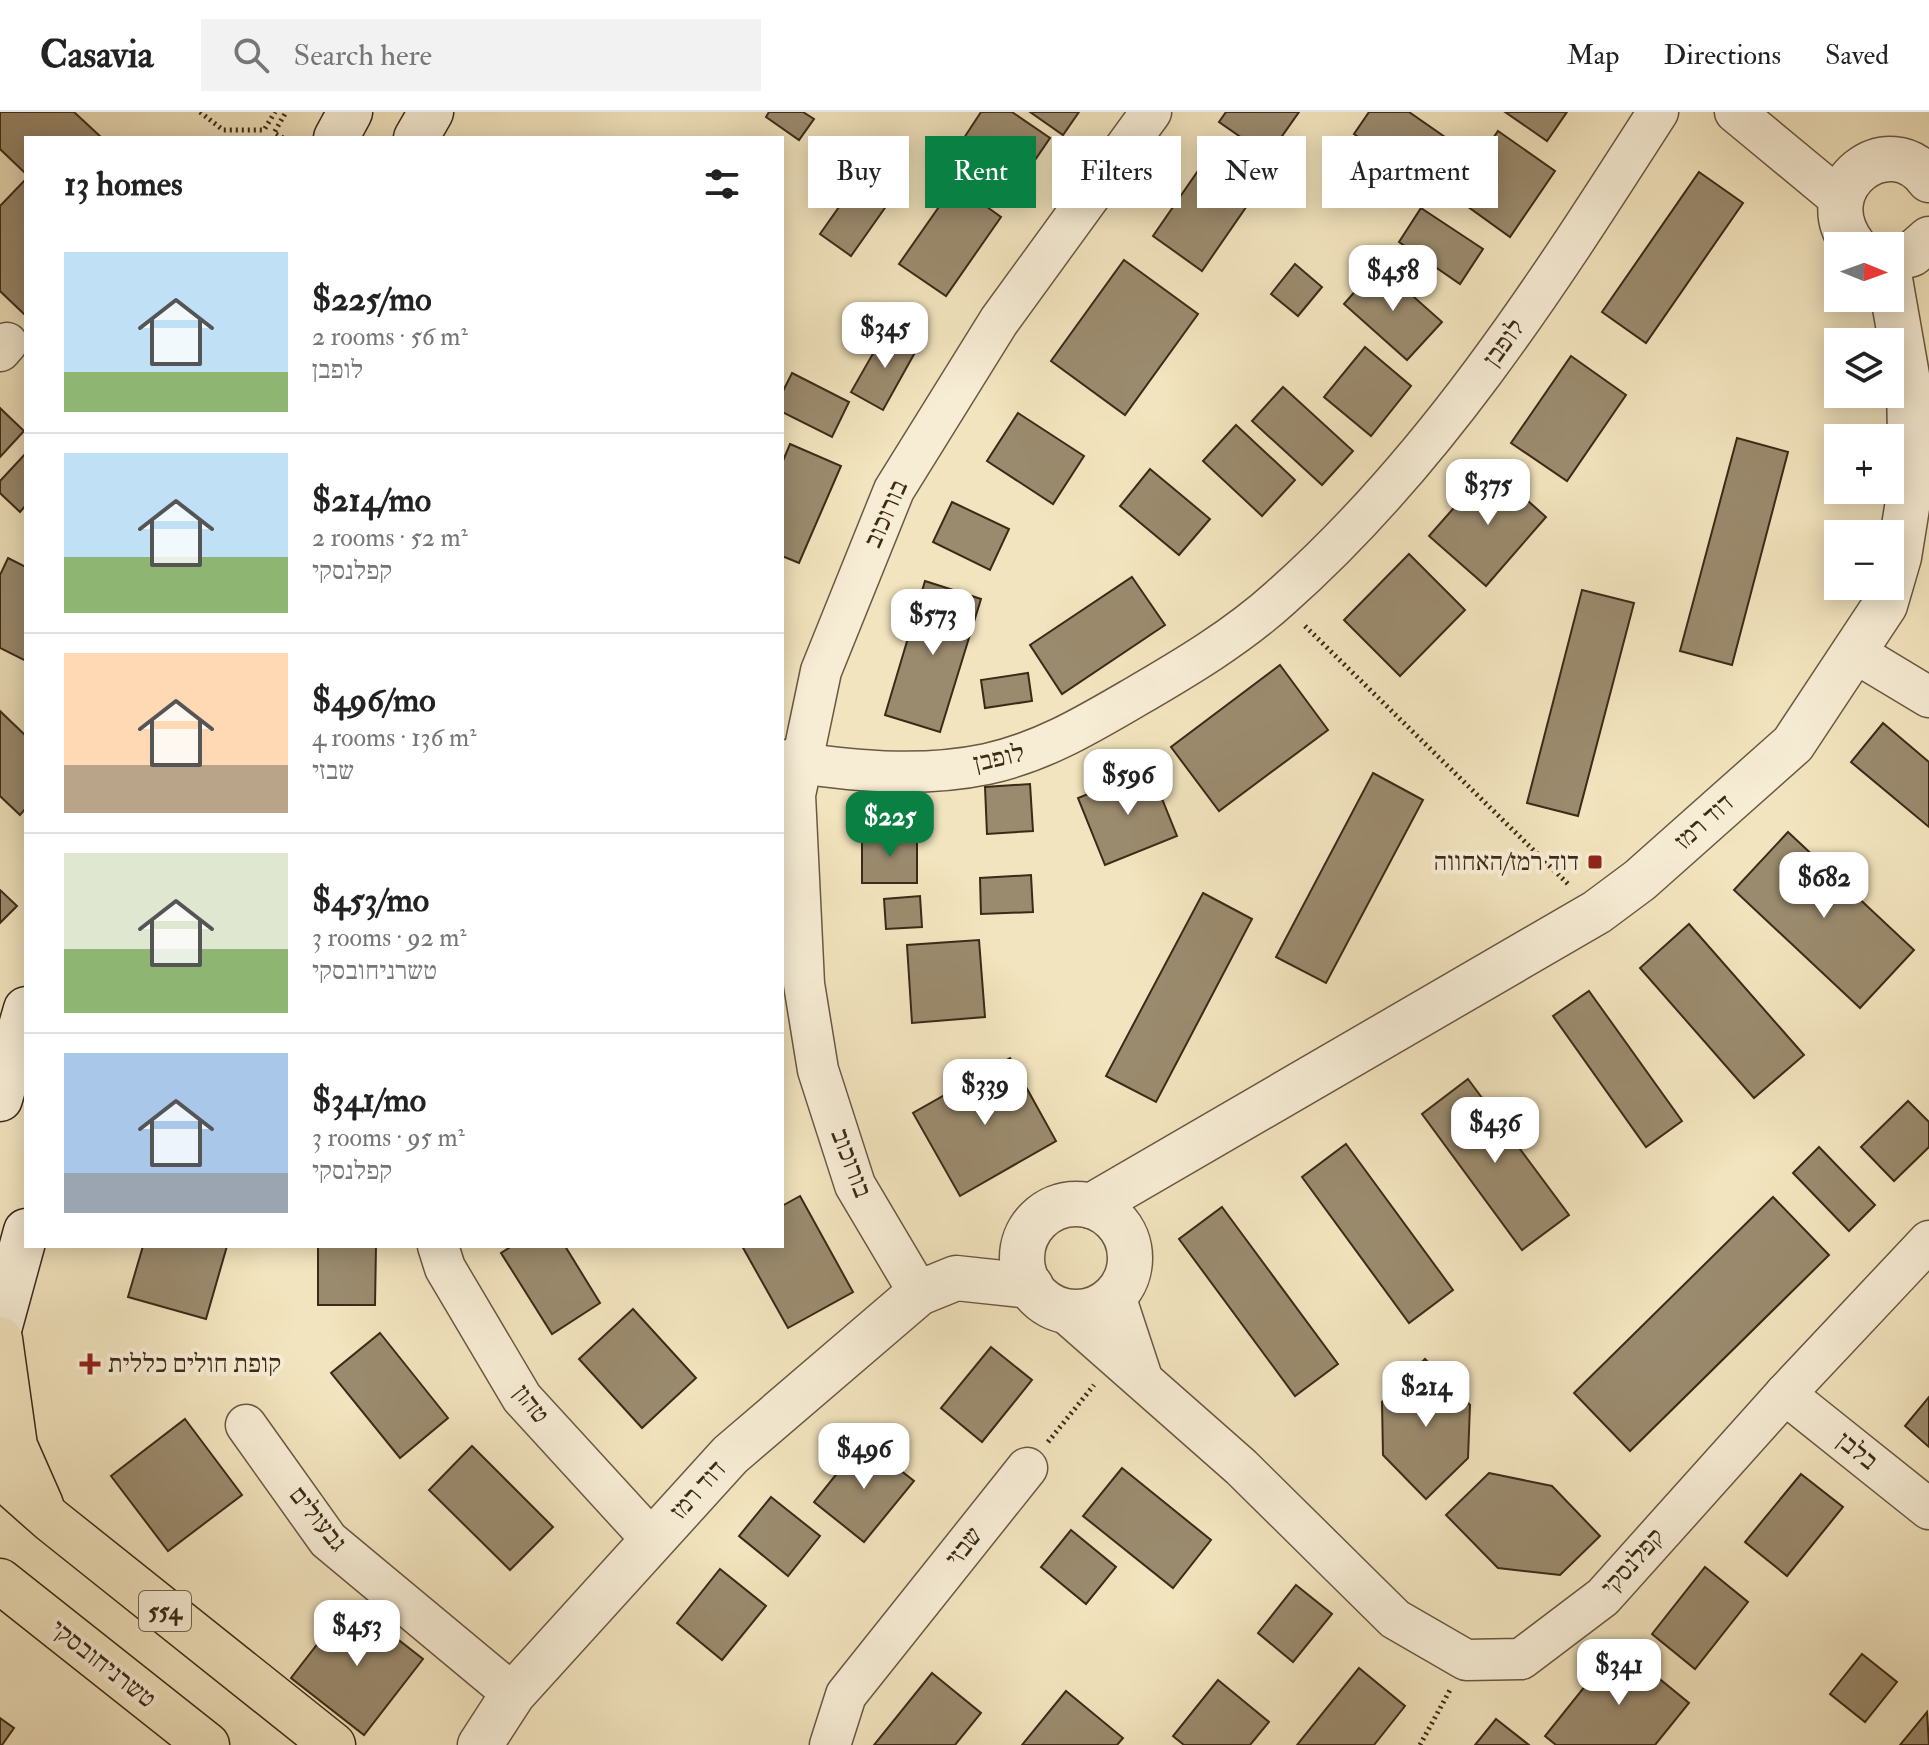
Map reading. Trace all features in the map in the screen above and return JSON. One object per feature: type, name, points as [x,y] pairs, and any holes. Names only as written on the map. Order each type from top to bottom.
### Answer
[{"type":"main road","points":[[0,1339],[15,1446],[33,1493],[51,1520]]},
{"type":"main road","name":"554","points":[[0,1475],[51,1520],[333,1745]]},
{"type":"main road","name":"טשרניחובסקי","points":[[7,1590],[207,1745]]},
{"type":"street","points":[[337,136],[350,112]]},
{"type":"street","points":[[417,136],[431,112]]},
{"type":"street","name":"בורוכוב","points":[[937,1286],[855,1185],[818,1070],[804,984],[792,761],[821,671],[894,490],[999,321],[1151,112]]},
{"type":"street","name":"לופבן","points":[[792,761],[908,773],[987,764],[1059,742],[1194,663],[1278,600],[1324,556],[1444,424],[1550,280],[1658,112]]},
{"type":"street","points":[[1735,112],[1840,199]]},
{"type":"street","points":[[1847,232],[1839,217],[1840,199],[1845,185],[1868,164],[1899,160],[1928,175]]},
{"type":"street","points":[[1904,256],[1912,254],[1929,239]]},
{"type":"street","name":"דוד רמז","points":[[1091,1206],[1597,912],[1640,880],[1793,744],[1885,605],[1899,557],[1911,483],[1909,387],[1896,312]]},
{"type":"street","points":[[1854,652],[1929,697]]},
{"type":"street","points":[[0,1099],[24,1016]]},
{"type":"street","name":"דוד רמז","points":[[1128,1242],[1186,1152]]},
{"type":"street","points":[[937,1286],[994,1279],[1048,1298],[1092,1310],[1115,1296],[1130,1268],[1128,1242],[1113,1217],[1091,1206],[1061,1206],[1045,1213],[1028,1236],[1022,1258],[1048,1298],[1241,1467],[1395,1619],[1466,1660]]},
{"type":"street","name":"דוד רמז","points":[[480,1745],[513,1694],[730,1455],[937,1286],[979,1256],[1028,1236]]},
{"type":"street","points":[[0,1326],[24,1238]]},
{"type":"street","name":"קפלנסקי","points":[[1466,1660],[1521,1659],[1603,1597],[1785,1394],[1929,1241]]},
{"type":"street","name":"טהון","points":[[439,1248],[445,1268],[522,1398],[653,1541]]},
{"type":"street","points":[[1115,1296],[1145,1385]]},
{"type":"street","name":"בלבן","points":[[1785,1394],[1929,1509]]},
{"type":"street","name":"גבעולים","points":[[246,1425],[328,1540],[513,1694]]},
{"type":"street","name":"שבזי","points":[[830,1745],[846,1695],[1027,1468]]},
{"type":"path","points":[[200,112],[223,130],[264,130],[275,112]]},
{"type":"path","points":[[279,136],[274,133],[286,112]]},
{"type":"path","points":[[1278,600],[1597,912]]},
{"type":"path","points":[[1027,1468],[1115,1359]]},
{"type":"path","points":[[1420,1745],[1466,1660]]},
{"type":"building","points":[[0,112],[74,112],[100,136],[24,136],[24,172],[0,149]]},
{"type":"building","points":[[769,112],[803,112],[814,119],[799,140],[766,117]]},
{"type":"building","points":[[981,112],[1012,112],[1050,138],[1036,159],[1036,136],[965,136]]},
{"type":"building","points":[[1030,112],[1079,112],[1063,135]]},
{"type":"building","points":[[1226,112],[1299,112],[1282,136],[1239,136],[1219,122]]},
{"type":"building","points":[[1369,112],[1409,112],[1444,136],[1357,136],[1354,134]]},
{"type":"building","points":[[1505,112],[1567,112],[1547,141]]},
{"type":"building","points":[[1498,131],[1555,171],[1510,237],[1470,208],[1498,208],[1498,136],[1495,136]]},
{"type":"building","points":[[1197,172],[1197,208],[1245,208],[1202,271],[1153,236],[1172,208],[1181,208],[1181,195]]},
{"type":"building","points":[[1699,172],[1743,203],[1646,343],[1602,312]]},
{"type":"building","points":[[24,181],[24,314],[0,291],[0,206]]},
{"type":"building","points":[[838,208],[885,208],[851,256],[820,234]]},
{"type":"building","points":[[938,208],[988,208],[1001,217],[946,296],[899,264]]},
{"type":"building","points":[[1421,208],[1483,249],[1460,284],[1399,242]]},
{"type":"building","points":[[1124,260],[1198,314],[1125,415],[1051,361]]},
{"type":"building","points":[[1295,264],[1322,287],[1298,316],[1271,294]]},
{"type":"building","points":[[1378,265],[1442,322],[1407,360],[1344,304]]},
{"type":"building","points":[[887,329],[918,347],[883,410],[851,392]]},
{"type":"building","points":[[1365,347],[1411,386],[1371,436],[1324,397]]},
{"type":"building","points":[[1571,356],[1626,395],[1567,481],[1511,443]]},
{"type":"building","points":[[792,373],[849,402],[832,437],[784,413],[784,389]]},
{"type":"building","points":[[1283,387],[1353,451],[1322,485],[1252,421]]},
{"type":"building","points":[[0,408],[24,431],[0,457]]},
{"type":"building","points":[[1018,413],[1084,456],[1053,504],[987,461]]},
{"type":"building","points":[[1236,425],[1295,480],[1262,516],[1203,461]]},
{"type":"building","points":[[1737,438],[1788,452],[1732,665],[1680,651]]},
{"type":"building","points":[[790,444],[841,466],[799,563],[784,557],[784,458]]},
{"type":"building","points":[[24,455],[24,507],[20,512],[0,493],[0,481]]},
{"type":"building","points":[[1490,467],[1546,517],[1486,586],[1429,536]]},
{"type":"building","points":[[1150,469],[1210,519],[1179,555],[1120,506]]},
{"type":"building","points":[[952,502],[1009,529],[990,570],[933,542]]},
{"type":"building","points":[[1409,554],[1465,610],[1400,676],[1344,620]]},
{"type":"building","points":[[8,558],[24,566],[24,660],[0,648],[0,575]]},
{"type":"building","points":[[1132,577],[1165,625],[1062,694],[1030,645]]},
{"type":"building","points":[[925,581],[981,599],[940,732],[885,715]]},
{"type":"building","points":[[1582,590],[1634,603],[1578,816],[1527,803]]},
{"type":"building","points":[[1280,665],[1328,730],[1219,811],[1171,747]]},
{"type":"building","points":[[1028,673],[1032,701],[985,708],[981,680]]},
{"type":"building","points":[[0,711],[24,734],[24,810],[20,815],[0,796]]},
{"type":"building","points":[[1883,723],[1929,762],[1929,827],[1851,762]]},
{"type":"building","points":[[1150,769],[1177,836],[1105,865],[1078,798]]},
{"type":"building","points":[[1373,773],[1423,800],[1326,983],[1276,957]]},
{"type":"building","points":[[1030,784],[1033,831],[987,834],[985,787]]},
{"type":"building","points":[[1788,832],[1914,950],[1860,1008],[1734,890]]},
{"type":"building","points":[[862,835],[917,835],[917,883],[862,883]]},
{"type":"building","points":[[1031,875],[1033,912],[981,914],[980,878]]},
{"type":"building","points":[[0,890],[17,906],[0,923]]},
{"type":"building","points":[[1203,893],[1252,919],[1156,1102],[1106,1076]]},
{"type":"building","points":[[920,896],[922,927],[886,929],[884,899]]},
{"type":"building","points":[[1689,924],[1804,1055],[1754,1098],[1640,968]]},
{"type":"building","points":[[979,940],[985,1017],[912,1023],[907,945]]},
{"type":"building","points":[[1589,991],[1682,1121],[1646,1147],[1553,1016]]},
{"type":"building","points":[[1010,1058],[1056,1141],[960,1196],[913,1113]]},
{"type":"building","points":[[1468,1079],[1569,1215],[1522,1250],[1422,1114]]},
{"type":"building","points":[[1908,1101],[1929,1122],[1929,1147],[1894,1181],[1861,1147]]},
{"type":"building","points":[[1346,1144],[1453,1290],[1409,1323],[1302,1177]]},
{"type":"building","points":[[1819,1147],[1875,1205],[1849,1231],[1793,1173]]},
{"type":"building","points":[[800,1196],[853,1292],[788,1328],[743,1248],[784,1248],[784,1205]]},
{"type":"building","points":[[1773,1197],[1829,1255],[1630,1451],[1574,1393]]},
{"type":"building","points":[[1222,1207],[1338,1364],[1295,1396],[1179,1239]]},
{"type":"building","points":[[142,1248],[226,1248],[206,1319],[128,1297]]},
{"type":"building","points":[[318,1248],[376,1248],[375,1305],[318,1305]]},
{"type":"building","points":[[509,1248],[566,1248],[600,1303],[552,1334],[501,1253]]},
{"type":"building","points":[[633,1309],[696,1378],[642,1428],[579,1359]]},
{"type":"building","points":[[380,1333],[448,1418],[400,1458],[331,1373]]},
{"type":"building","points":[[991,1347],[1032,1380],[982,1442],[941,1408]]},
{"type":"building","points":[[1425,1359],[1470,1405],[1468,1458],[1426,1499],[1383,1455],[1382,1402]]},
{"type":"building","points":[[1929,1397],[1929,1447],[1905,1426]]},
{"type":"building","points":[[185,1419],[242,1495],[168,1551],[111,1476]]},
{"type":"building","points":[[863,1441],[914,1481],[864,1542],[814,1502]]},
{"type":"building","points":[[472,1446],[553,1527],[510,1570],[429,1490]]},
{"type":"building","points":[[1122,1468],[1211,1540],[1173,1588],[1083,1516]]},
{"type":"building","points":[[1489,1473],[1552,1486],[1600,1536],[1560,1575],[1498,1568],[1446,1515]]},
{"type":"building","points":[[1801,1474],[1843,1507],[1787,1576],[1745,1542]]},
{"type":"building","points":[[771,1497],[820,1536],[788,1576],[739,1536]]},
{"type":"building","points":[[1071,1530],[1116,1567],[1086,1604],[1041,1567]]},
{"type":"building","points":[[1705,1567],[1748,1602],[1695,1669],[1652,1634]]},
{"type":"building","points":[[720,1569],[766,1606],[722,1660],[677,1623]]},
{"type":"building","points":[[1296,1585],[1332,1614],[1293,1662],[1258,1633]]},
{"type":"building","points":[[350,1602],[423,1659],[364,1735],[291,1678]]},
{"type":"building","points":[[1618,1645],[1689,1703],[1655,1745],[1556,1745],[1545,1736]]},
{"type":"building","points":[[1862,1654],[1897,1682],[1865,1722],[1830,1694]]},
{"type":"building","points":[[1359,1668],[1405,1706],[1374,1745],[1297,1745]]},
{"type":"building","points":[[932,1673],[981,1713],[955,1745],[874,1745]]},
{"type":"building","points":[[1218,1680],[1269,1722],[1250,1745],[1184,1745],[1173,1736]]},
{"type":"building","points":[[1066,1691],[1123,1738],[1117,1745],[1022,1745]]},
{"type":"building","points":[[1927,1712],[1929,1745],[1900,1745]]},
{"type":"building","points":[[0,1718],[14,1728],[2,1745],[0,1745]]},
{"type":"building","points":[[1496,1719],[1529,1745],[1475,1745]]},
{"type":"place","name":"דוד רמז/האחווה","points":[[1595,862]]},
{"type":"place","name":"קופת חולים כללית","points":[[90,1364]]}]
